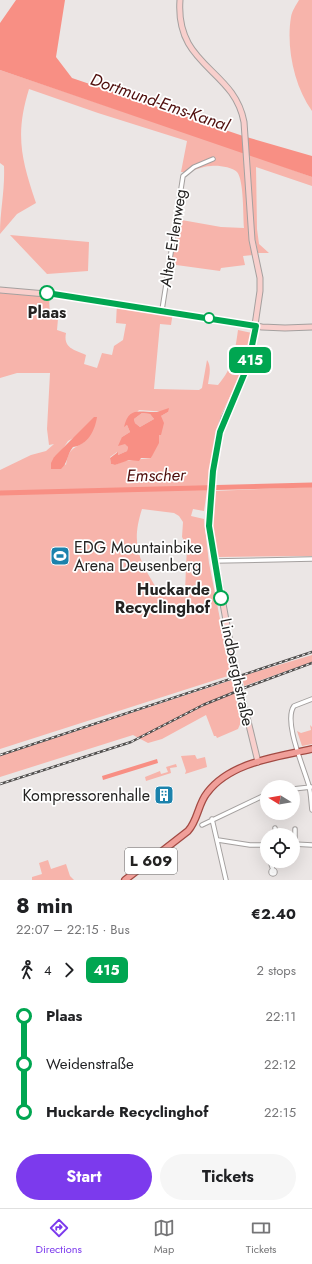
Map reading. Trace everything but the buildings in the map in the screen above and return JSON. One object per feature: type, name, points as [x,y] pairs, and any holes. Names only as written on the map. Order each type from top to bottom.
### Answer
[{"type":"main road","name":"L 609","points":[[125,880],[188,831],[195,821],[204,797],[208,791],[234,771],[258,762],[312,749]]},
{"type":"street","name":"Lindberghstraße","points":[[180,0],[181,21],[187,41],[198,59],[234,95],[241,109],[245,129],[252,240],[260,281],[256,326],[248,365],[220,432],[212,477],[209,536],[234,664],[258,762]]},
{"type":"street","name":"Alter Erlenweg","points":[[162,310],[183,176],[194,167],[213,158]]},
{"type":"street","points":[[0,290],[64,295],[256,326],[285,328],[312,327]]},
{"type":"street","points":[[214,561],[312,559]]},
{"type":"street","points":[[312,699],[297,704],[290,712],[298,752],[311,787],[312,810]]},
{"type":"street","points":[[300,788],[311,787]]},
{"type":"street","points":[[202,825],[260,797]]},
{"type":"street","points":[[212,819],[226,880]]},
{"type":"street","points":[[218,840],[260,844]]},
{"type":"street","points":[[300,844],[312,845]]},
{"type":"shaded area","points":[[16,0],[65,0],[56,57],[72,78],[243,136],[312,156],[312,177],[0,70],[0,23]]},
{"type":"shaded area","points":[[299,0],[312,0],[312,111],[300,90],[291,53],[291,17]]},
{"type":"shaded area","points":[[0,70],[243,152],[250,241],[253,255],[243,256],[245,265],[221,268],[220,271],[169,264],[176,219],[221,227],[244,228],[241,182],[235,170],[221,166],[207,166],[181,172],[187,141],[98,113],[29,89],[22,120],[21,133],[27,173],[36,203],[17,214],[0,234],[4,166],[0,163]]},
{"type":"shaded area","points":[[249,154],[312,177],[312,186],[256,167],[257,229],[259,244],[269,253],[258,253],[254,234]]},
{"type":"shaded area","points":[[10,235],[89,242],[88,271],[47,274]]},
{"type":"shaded area","points":[[0,293],[49,297],[50,318],[58,319],[57,330],[66,333],[66,342],[70,348],[86,355],[84,364],[97,368],[102,353],[112,355],[114,346],[123,340],[126,324],[116,323],[117,303],[173,312],[171,325],[160,324],[154,389],[199,390],[202,388],[207,360],[210,369],[208,384],[218,385],[230,366],[238,330],[252,333],[243,370],[222,413],[216,431],[204,511],[193,509],[191,516],[204,519],[209,563],[231,675],[0,749],[0,470],[31,455],[46,451],[54,444],[49,445],[47,429],[50,373],[17,373],[0,378]],"holes":[[[139,410],[168,412],[161,416],[159,435],[151,458],[124,461],[115,465],[111,464],[110,457],[117,452],[118,455],[127,451],[128,447],[122,437],[130,432],[127,425],[125,426]],[[86,426],[84,442],[70,452],[66,465],[54,457],[60,453],[68,441],[77,436]],[[142,509],[174,513],[179,516],[183,522],[182,537],[187,546],[185,590],[159,592],[147,572],[139,553],[137,544]]]},
{"type":"shaded area","points":[[169,408],[168,412],[161,416],[164,423],[161,435],[159,435],[159,443],[151,458],[141,458],[139,461],[129,460],[115,465],[111,464],[110,458],[118,452],[118,455],[127,451],[128,447],[125,444],[118,446],[122,437],[130,432],[127,425],[124,427],[126,420],[132,413],[141,411],[157,412]],"holes":[[[142,413],[150,414],[154,419],[140,427],[135,423],[134,419]]]},
{"type":"shaded area","points":[[142,413],[150,414],[154,419],[140,427],[135,423],[134,419]]},
{"type":"shaded area","points":[[94,417],[97,417],[95,427],[87,440],[78,446],[73,447],[61,469],[51,469],[51,463],[54,457]]},
{"type":"shaded area","points":[[312,487],[312,556],[218,557],[212,524],[213,491]]},
{"type":"shaded area","points":[[312,655],[312,662],[244,686],[242,676]]},
{"type":"shaded area","points":[[232,680],[241,722],[238,729],[217,738],[214,736],[206,715],[162,739],[148,743],[133,735],[0,777],[0,756]]},
{"type":"shaded area","points":[[310,725],[312,727],[312,744],[302,746],[297,731],[301,733],[311,730]]},
{"type":"shaded area","points":[[195,755],[197,759],[205,757],[207,767],[185,774],[186,771],[181,756]]},
{"type":"shaded area","points":[[157,759],[158,763],[103,780],[102,776]]},
{"type":"shaded area","points":[[176,764],[177,767],[170,768],[171,773],[146,781],[145,777],[160,771],[161,774],[168,772],[166,767]]},
{"type":"shaded area","points":[[48,860],[51,869],[66,864],[70,876],[74,880],[32,880],[32,877],[42,874],[39,863]]},
{"type":"waterway","name":"Emscher","points":[[0,493],[312,485]]},
{"type":"railway","points":[[0,755],[312,652]]},
{"type":"railway","points":[[244,688],[312,663]]},
{"type":"railway","points":[[0,784],[131,742],[203,705],[235,692]]},
{"type":"bus line","name":"415","points":[[47,293],[256,326],[252,352],[248,365],[224,418],[216,446],[210,504],[209,536],[221,598]]},
{"type":"place","name":"Plaas","points":[[47,293]]},
{"type":"place","name":"EDG Mountainbike Arena Deusenberg","points":[[60,556]]},
{"type":"place","name":"Huckarde Recyclinghof","points":[[221,598]]},
{"type":"place","name":"Kompressorenhalle","points":[[164,795]]},
{"type":"water label","name":"Dortmund-Ems-Kanal","points":[[160,102]]}]
